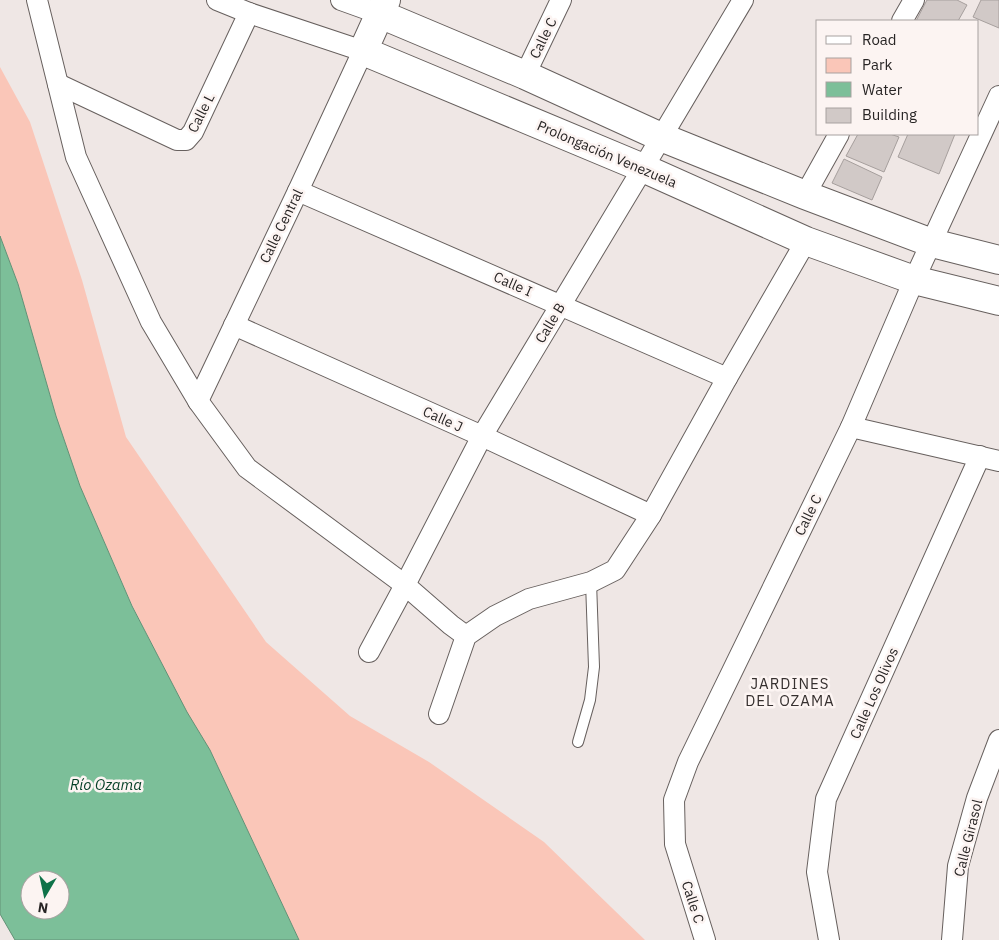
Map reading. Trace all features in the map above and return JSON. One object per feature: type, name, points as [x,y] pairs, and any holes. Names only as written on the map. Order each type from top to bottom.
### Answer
[{"type":"street","points":[[38,0],[76,156],[151,322],[198,401],[247,468],[405,585],[466,636]]},
{"type":"street","name":"Prolongación Venezuela","points":[[217,0],[249,13],[363,51],[643,168],[806,241],[914,280],[999,300]]},
{"type":"street","points":[[341,0],[383,7],[661,137],[805,195],[932,243],[999,260]]},
{"type":"street","name":"Calle C","points":[[525,75],[561,0]]},
{"type":"street","name":"Calle B","points":[[368,652],[482,436],[743,0]]},
{"type":"street","points":[[903,20],[914,0]]},
{"type":"street","points":[[363,51],[383,7]]},
{"type":"street","name":"Calle L","points":[[58,84],[177,140],[186,140],[193,132],[249,13]]},
{"type":"street","name":"Calle Central","points":[[198,401],[363,51]]},
{"type":"street","name":"Calle C","points":[[705,940],[675,844],[674,800],[688,762],[852,427],[914,280],[997,104]]},
{"type":"street","points":[[805,195],[838,135]]},
{"type":"street","name":"Calle I","points":[[298,191],[727,378]]},
{"type":"street","points":[[439,714],[466,636],[495,616],[529,599],[590,582],[615,570],[651,515],[806,241]]},
{"type":"street","name":"Calle J","points":[[234,326],[482,436],[651,515]]},
{"type":"street","points":[[852,427],[999,461]]},
{"type":"street","name":"Calle Los Olivos","points":[[830,940],[817,872],[826,800],[980,456]]},
{"type":"street","name":"Calle Girasol","points":[[952,940],[958,866],[977,798],[999,740]]},
{"type":"lane","points":[[578,742],[590,700],[594,667],[590,582]]},
{"type":"green space","points":[[0,67],[30,122],[82,280],[126,437],[266,642],[350,716],[429,762],[544,842],[645,940],[299,940],[210,750],[187,713],[132,605],[80,486],[56,416],[18,284],[0,236]]},
{"type":"water","name":"Río Ozama","points":[[0,236],[18,284],[56,416],[80,486],[132,606],[187,712],[210,750],[299,940],[15,940],[0,914]]},
{"type":"building","points":[[927,0],[957,0],[967,5],[959,20],[917,20]]},
{"type":"building","points":[[981,0],[999,0],[999,28],[973,17]]},
{"type":"building","points":[[857,135],[893,135],[899,137],[884,172],[846,156]]},
{"type":"building","points":[[908,135],[955,135],[939,174],[898,157]]},
{"type":"building","points":[[844,159],[882,177],[872,200],[832,183]]},
{"type":"district","name":"JARDINES DEL OZAMA","points":[[790,692]]}]
